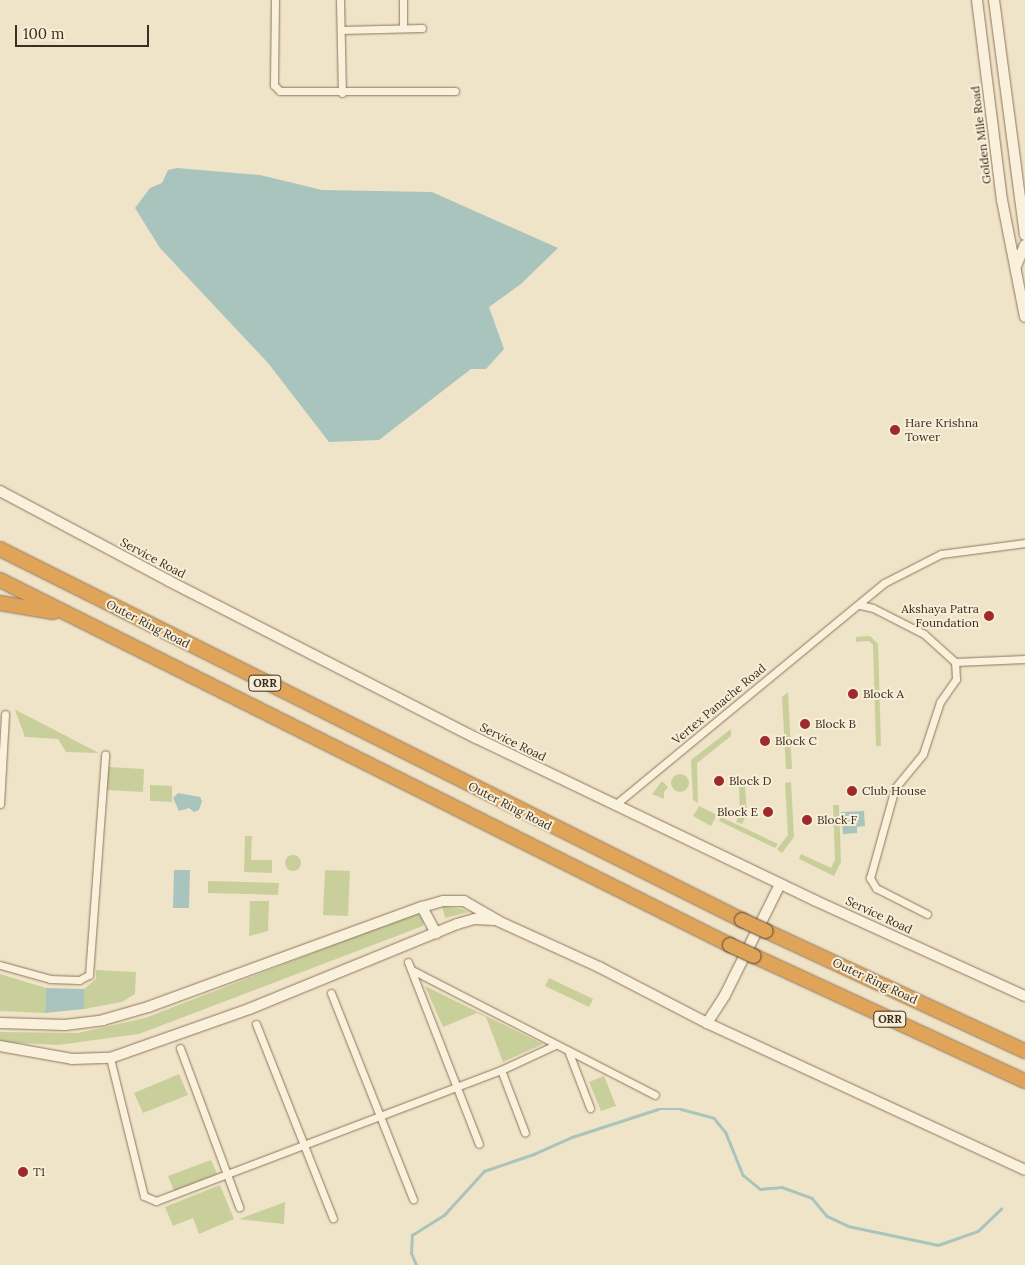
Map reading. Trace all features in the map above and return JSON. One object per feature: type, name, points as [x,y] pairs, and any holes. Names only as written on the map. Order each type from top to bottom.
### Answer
[{"type":"highway","name":"Outer Ring Road","points":[[0,549],[536,819],[742,920],[1025,1051]]},
{"type":"highway","name":"ORR","points":[[0,580],[544,854],[730,945],[1025,1081]]},
{"type":"highway","points":[[0,603],[65,613]]},
{"type":"main road","name":"Golden Mile Road","points":[[977,0],[1008,242],[1016,266],[1025,316]]},
{"type":"main road","points":[[994,0],[1025,235]]},
{"type":"main road","points":[[1016,266],[1025,245]]},
{"type":"main road","name":"Service Road","points":[[0,491],[177,586],[574,785],[780,884],[1025,996]]},
{"type":"main road","points":[[707,1023],[725,995],[780,884]]},
{"type":"main road","points":[[0,1023],[65,1025],[103,1020],[157,1004],[422,907],[443,901],[464,901],[498,921],[599,966],[707,1023],[1025,1170]]},
{"type":"main road","points":[[422,907],[436,933]]},
{"type":"main road","points":[[0,1046],[72,1059],[110,1058],[249,1009],[475,918],[498,921]]},
{"type":"street","points":[[275,0],[276,88],[285,92],[455,91]]},
{"type":"street","points":[[340,0],[342,92]]},
{"type":"street","points":[[403,0],[403,28]]},
{"type":"street","points":[[341,30],[422,28]]},
{"type":"street","name":"Vertex Panache Road","points":[[616,804],[837,621],[860,605],[884,583],[941,554],[1025,543]]},
{"type":"street","points":[[860,605],[873,608],[924,634],[955,662],[1025,659]]},
{"type":"street","points":[[927,914],[876,888],[870,878],[894,788],[923,754],[940,702],[956,679],[955,662]]},
{"type":"street","points":[[0,804],[5,714]]},
{"type":"street","points":[[0,964],[50,979],[79,980],[89,975],[106,755]]},
{"type":"street","points":[[408,962],[479,1144]]},
{"type":"street","points":[[412,970],[570,1053],[655,1095]]},
{"type":"street","points":[[331,993],[413,1199]]},
{"type":"street","points":[[256,1024],[302,1145],[333,1218]]},
{"type":"street","points":[[110,1058],[144,1196],[156,1201],[501,1070],[555,1045]]},
{"type":"street","points":[[180,1048],[239,1207]]},
{"type":"street","points":[[570,1053],[590,1108]]},
{"type":"street","points":[[501,1070],[525,1134]]},
{"type":"green space","points":[[870,636],[878,644],[881,746],[876,746],[873,645],[869,641],[856,642],[856,637]]},
{"type":"green space","points":[[788,692],[792,769],[786,769],[782,697]]},
{"type":"green space","points":[[15,710],[99,753],[66,752],[58,739],[25,737]]},
{"type":"green space","points":[[731,729],[731,736],[697,763],[698,803],[693,800],[691,760]]},
{"type":"green space","points":[[108,767],[144,769],[143,792],[106,790]]},
{"type":"green space","points":[[680,774],[686,777],[689,783],[686,789],[680,792],[674,789],[671,783],[674,777]]},
{"type":"green space","points":[[662,781],[668,787],[664,792],[664,799],[652,794]]},
{"type":"green space","points":[[791,782],[794,837],[782,853],[777,849],[788,835],[785,783]]},
{"type":"green space","points":[[150,785],[172,786],[172,802],[150,801]]},
{"type":"green space","points":[[745,785],[747,814],[742,824],[736,822],[740,813],[739,786]]},
{"type":"green space","points":[[833,805],[839,805],[841,862],[834,876],[799,859],[801,854],[831,868],[835,860]]},
{"type":"green space","points":[[699,806],[717,815],[711,826],[693,816]]},
{"type":"green space","points":[[721,817],[778,844],[775,848],[719,821]]},
{"type":"green space","points":[[245,836],[252,836],[251,860],[272,860],[272,873],[244,872]]},
{"type":"green space","points":[[293,855],[299,857],[301,863],[299,869],[293,871],[287,869],[285,863],[287,857]]},
{"type":"green space","points":[[325,870],[350,871],[348,916],[323,915]]},
{"type":"green space","points":[[208,881],[279,883],[278,895],[208,893]]},
{"type":"green space","points":[[250,901],[269,901],[268,931],[249,936]]},
{"type":"green space","points":[[442,906],[462,909],[469,912],[445,918]]},
{"type":"green space","points":[[416,913],[424,919],[423,926],[139,1034],[58,1045],[0,1042],[0,1032],[78,1033],[145,1018]]},
{"type":"green space","points":[[96,970],[136,972],[135,994],[122,1002],[84,1009],[84,989],[96,979]]},
{"type":"green space","points":[[0,974],[46,988],[45,1013],[0,1011]]},
{"type":"green space","points":[[549,978],[593,999],[589,1007],[545,986]]},
{"type":"green space","points":[[425,986],[543,1044],[503,1062],[486,1017],[477,1013],[443,1027]]},
{"type":"green space","points":[[179,1074],[188,1095],[143,1113],[134,1093]]},
{"type":"green space","points":[[604,1076],[616,1106],[601,1111],[589,1082]]},
{"type":"green space","points":[[211,1160],[217,1174],[174,1191],[168,1176]]},
{"type":"green space","points":[[220,1185],[234,1219],[199,1234],[193,1218],[173,1226],[165,1207]]},
{"type":"green space","points":[[285,1202],[284,1224],[239,1219]]},
{"type":"water","points":[[177,168],[260,175],[322,190],[432,192],[558,248],[521,284],[489,307],[504,349],[486,369],[471,369],[379,440],[329,442],[268,363],[160,248],[135,208],[150,188],[162,183],[168,170]]},
{"type":"water","points":[[178,793],[200,797],[202,801],[199,810],[194,812],[189,808],[179,811],[173,798]]},
{"type":"water","points":[[864,811],[865,826],[857,827],[857,833],[843,834],[841,812]]},
{"type":"water","points":[[174,870],[190,870],[189,908],[173,908]]},
{"type":"water","points":[[46,988],[84,989],[84,1009],[45,1013]]},
{"type":"waterway","points":[[416,1265],[411,1253],[412,1235],[444,1215],[484,1171],[534,1154],[572,1137],[658,1109],[681,1109],[714,1118],[726,1133],[743,1175],[760,1189],[782,1187],[812,1198],[827,1216],[848,1226],[938,1245],[978,1231],[1001,1209]]},
{"type":"place","name":"Hare Krishna Tower","points":[[895,430]]},
{"type":"place","name":"Akshaya Patra Foundation","points":[[989,616]]},
{"type":"place","name":"Block A","points":[[853,694]]},
{"type":"place","name":"Block B","points":[[805,724]]},
{"type":"place","name":"Block C","points":[[765,741]]},
{"type":"place","name":"Block D","points":[[719,781]]},
{"type":"place","name":"Club House","points":[[852,791]]},
{"type":"place","name":"Block E","points":[[768,812]]},
{"type":"place","name":"Block F","points":[[807,820]]},
{"type":"place","name":"T1","points":[[23,1172]]}]
